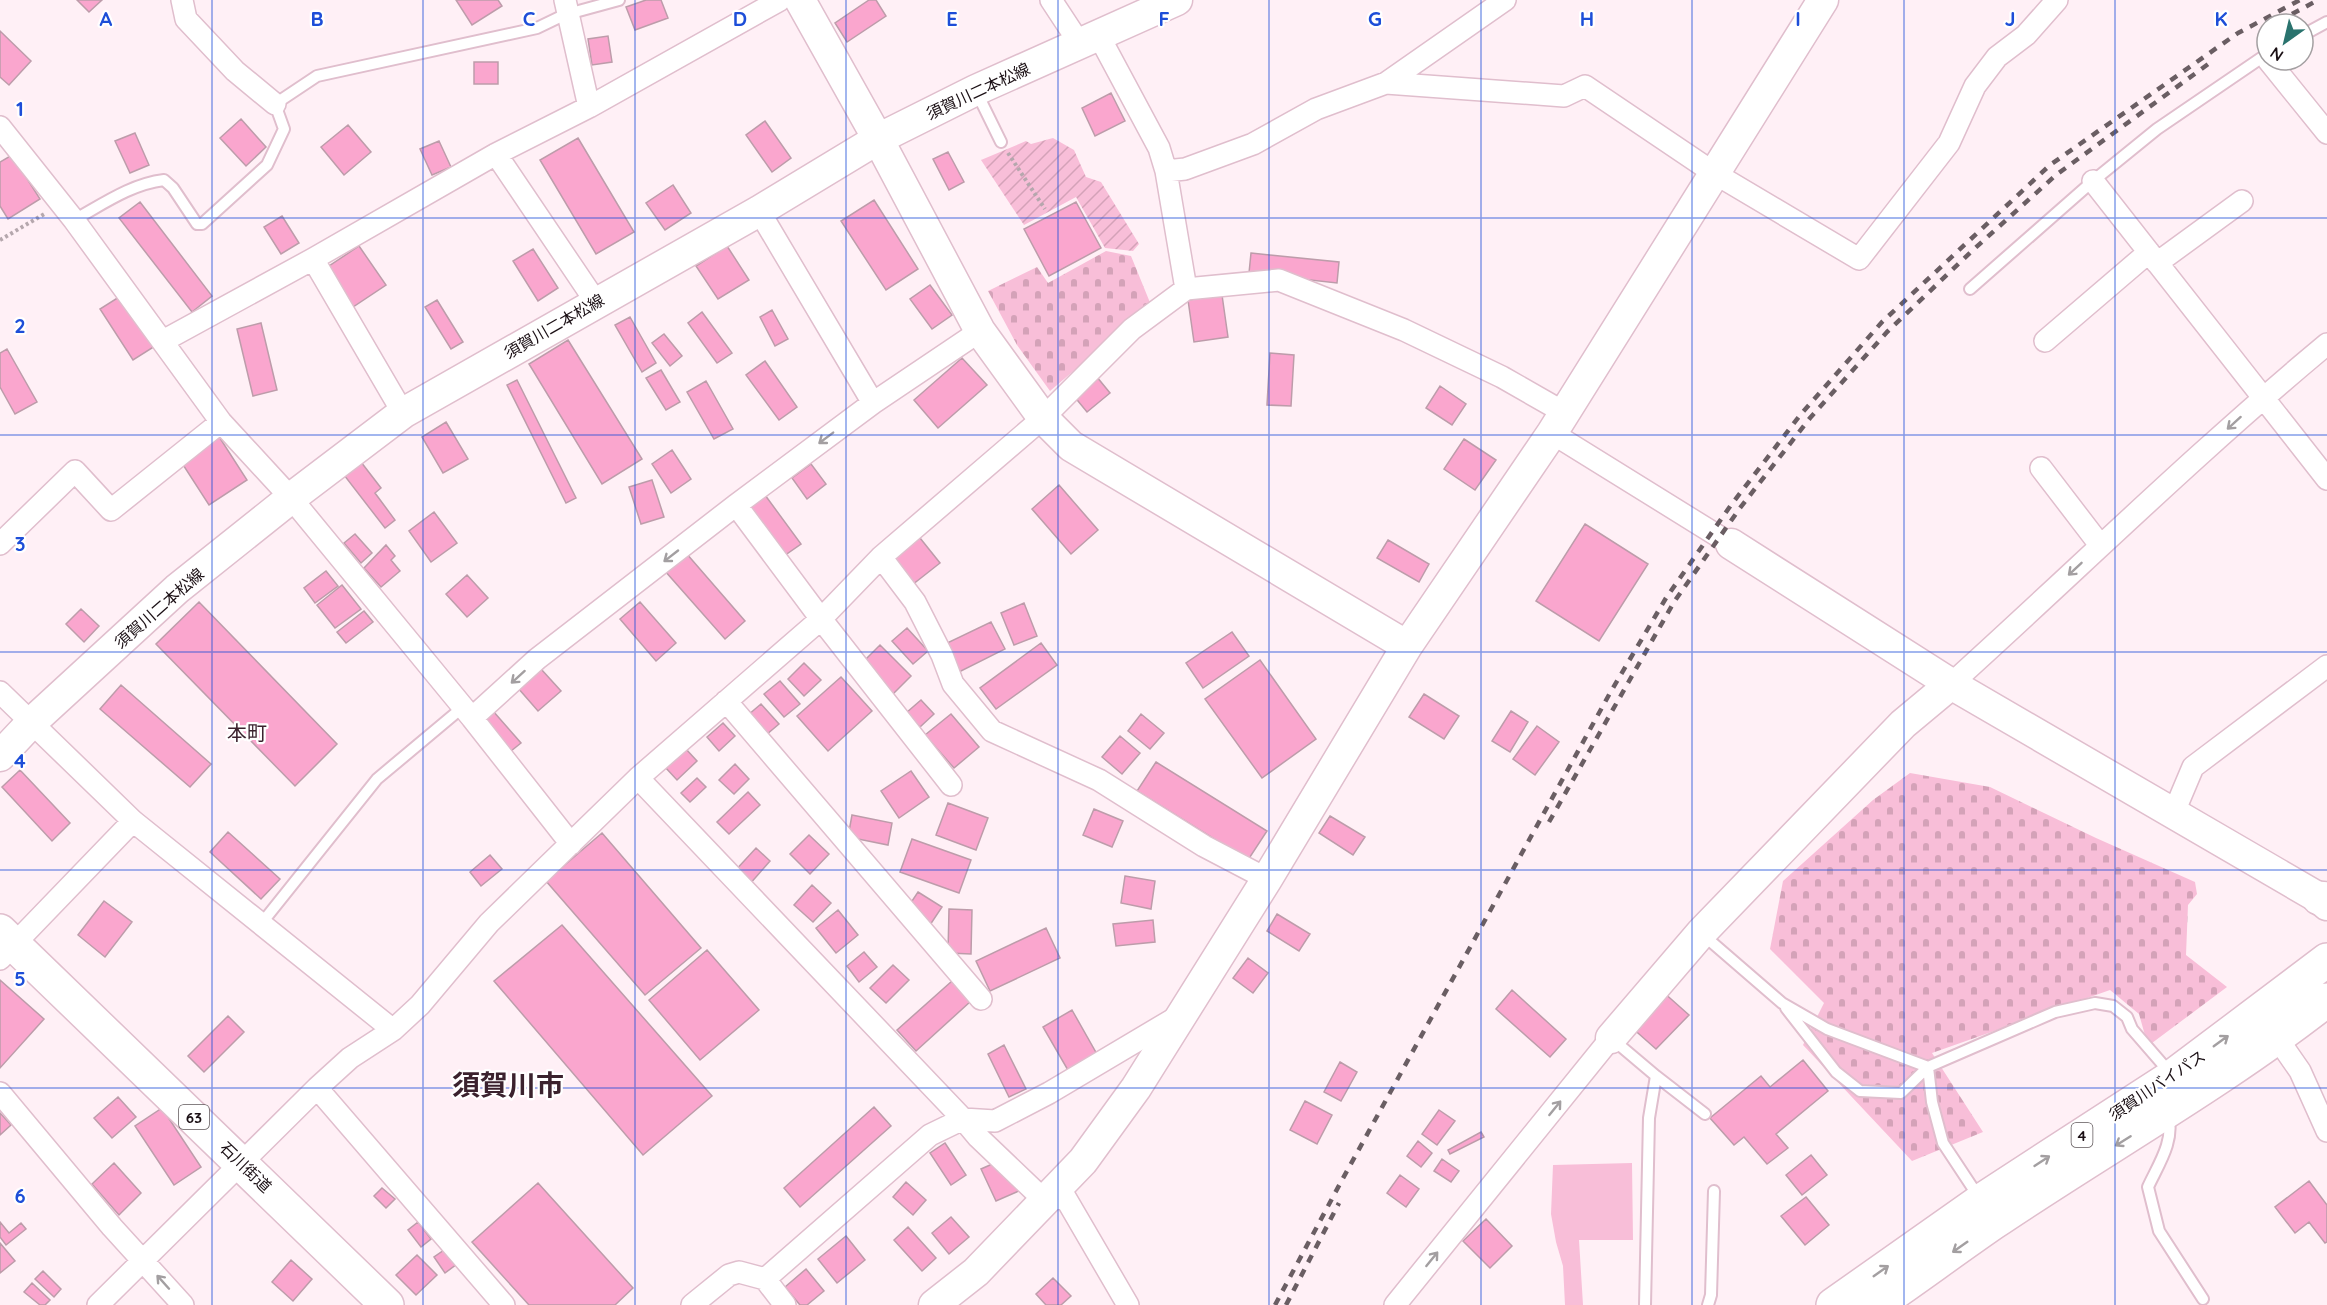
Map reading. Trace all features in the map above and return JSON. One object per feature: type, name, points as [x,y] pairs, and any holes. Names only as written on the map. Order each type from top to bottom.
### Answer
[{"type":"main road","name":"石川街道","points":[[5,945],[243,1164],[387,1305]]},
{"type":"main road","name":"須賀川バイパス","points":[[1877,1305],[1988,1212],[2322,966]]},
{"type":"main road","name":"須賀川バイパス","points":[[1833,1305],[1988,1212],[2166,1113],[2321,1006]]},
{"type":"street","points":[[182,0],[186,20],[236,71],[275,104]]},
{"type":"street","points":[[163,341],[313,259],[496,154],[589,107],[780,0]]},
{"type":"street","points":[[800,0],[878,139],[980,331],[1043,418],[1071,446],[1407,646]]},
{"type":"street","points":[[1051,0],[1089,40],[1159,148],[1166,171],[1186,290]]},
{"type":"street","name":"須賀川二本松線","points":[[0,756],[31,723],[177,590],[291,498],[403,413],[759,210],[878,139],[976,90],[1177,0]]},
{"type":"street","points":[[1166,171],[1185,169],[1253,144],[1316,109],[1386,83],[1505,0]]},
{"type":"street","points":[[934,1305],[976,1272],[1083,1161],[1136,1088],[1267,879],[1407,646],[1559,423],[1823,0]]},
{"type":"street","points":[[1386,83],[1564,96],[1585,86],[1714,173],[1859,259],[1949,143],[1975,86],[1997,57],[2026,34],[2057,0]]},
{"type":"street","points":[[567,7],[589,107]]},
{"type":"street","points":[[2279,72],[2327,133]]},
{"type":"street","points":[[1,130],[67,212],[221,422],[291,498],[571,844]]},
{"type":"street","points":[[496,154],[596,302]]},
{"type":"street","points":[[2093,181],[2327,479]]},
{"type":"street","points":[[2046,341],[2153,257],[2242,201]]},
{"type":"street","points":[[759,210],[873,403]]},
{"type":"street","points":[[313,259],[403,413]]},
{"type":"street","points":[[98,1305],[142,1259],[243,1164],[317,1088],[350,1058],[393,1030],[420,1005],[489,922],[638,778],[820,619],[880,557],[1043,418],[1132,329],[1186,290],[1279,280],[1404,330],[1502,377],[1559,423],[1731,544],[1951,684],[2324,901]]},
{"type":"street","points":[[467,713],[736,505],[873,403],[980,331]]},
{"type":"street","points":[[1395,1305],[1611,1038],[1701,933],[1903,724],[1951,684],[2263,398],[2327,345]]},
{"type":"street","points":[[0,544],[75,471],[111,510],[221,422]]},
{"type":"street","points":[[2041,468],[2100,545]]},
{"type":"street","points":[[736,505],[820,619],[951,785]]},
{"type":"street","points":[[880,557],[915,602],[942,655],[953,684],[992,731],[1099,780],[1204,846],[1267,879]]},
{"type":"street","points":[[2174,812],[2193,767],[2327,666]]},
{"type":"street","points":[[0,692],[133,821],[393,1030]]},
{"type":"street","points":[[726,701],[981,999]]},
{"type":"street","points":[[638,778],[978,1137],[1044,1200]]},
{"type":"street","points":[[5,945],[133,821]]},
{"type":"street","points":[[765,1279],[930,1135],[963,1119],[995,1121],[1049,1093],[1183,1014]]},
{"type":"street","points":[[2277,1038],[2300,1071],[2327,1131]]},
{"type":"street","points":[[317,1088],[504,1305]]},
{"type":"street","points":[[0,1094],[112,1227],[183,1305]]},
{"type":"street","points":[[1044,1200],[1065,1197],[1128,1305]]},
{"type":"street","points":[[692,1305],[729,1275],[739,1272],[765,1279],[785,1305]]},
{"type":"lane","points":[[67,212],[147,182],[164,180],[196,224],[202,224],[229,202],[267,165],[284,129],[275,104],[317,76],[537,28],[567,7],[619,0]]},
{"type":"lane","points":[[1970,289],[2093,181],[2157,129],[2255,65]]},
{"type":"lane","points":[[976,90],[1001,142]]},
{"type":"lane","points":[[261,924],[377,779],[467,713]]},
{"type":"lane","points":[[1701,933],[1782,1004],[1836,1072],[1860,1091],[1901,1093],[1928,1067],[2055,1012],[2095,1003],[2113,1006],[2127,1017],[2132,1029],[2173,1076]]},
{"type":"lane","points":[[1782,1004],[1827,1029],[1928,1067]]},
{"type":"lane","points":[[1611,1038],[1705,1114]]},
{"type":"lane","points":[[1928,1067],[1932,1102],[1943,1143],[1988,1212]]},
{"type":"lane","points":[[1645,1305],[1649,1118],[1656,1076]]},
{"type":"lane","points":[[2166,1113],[2169,1118],[2169,1132],[2165,1152],[2148,1187],[2159,1231],[2203,1299]]},
{"type":"lane","points":[[1708,1305],[1711,1295],[1714,1191]]},
{"type":"path","points":[[1001,142],[1045,209]]},
{"type":"path","points":[[0,240],[67,212]]},
{"type":"green space","points":[[1053,138],[1074,150],[1086,177],[1101,182],[1139,244],[1133,251],[1105,248],[1076,197],[1024,225],[981,160],[1026,141],[1031,144]]},
{"type":"green space","points":[[1106,251],[1131,256],[1151,305],[1050,391],[1017,345],[988,291],[1037,267],[1048,283]]},
{"type":"green space","points":[[1910,773],[1990,787],[2195,882],[2197,894],[2188,905],[2186,955],[2227,987],[2148,1046],[2139,1014],[2110,990],[1932,1053],[1983,1132],[1912,1161],[1803,1045],[1824,1003],[1770,949],[1783,881],[1873,800]]},
{"type":"green space","points":[[1632,1163],[1633,1240],[1579,1240],[1583,1305],[1565,1305],[1563,1266],[1551,1214],[1553,1165]]},
{"type":"building","points":[[77,0],[102,0],[89,12]]},
{"type":"building","points":[[456,0],[498,0],[502,6],[472,25]]},
{"type":"building","points":[[646,0],[661,0],[668,18],[635,30],[626,7]]},
{"type":"building","points":[[869,0],[876,0],[886,16],[847,42],[835,23]]},
{"type":"building","points":[[0,31],[31,61],[9,85],[0,77]]},
{"type":"building","points":[[608,36],[612,62],[592,65],[588,39]]},
{"type":"building","points":[[474,62],[498,62],[498,84],[474,84]]},
{"type":"building","points":[[1111,93],[1125,121],[1095,136],[1082,108]]},
{"type":"building","points":[[241,119],[266,147],[246,166],[220,138]]},
{"type":"building","points":[[765,121],[791,158],[772,172],[746,135]]},
{"type":"building","points":[[348,125],[371,152],[344,175],[321,147]]},
{"type":"building","points":[[135,133],[149,165],[130,173],[115,141]]},
{"type":"building","points":[[578,138],[634,232],[596,254],[540,160]]},
{"type":"building","points":[[439,141],[451,167],[432,175],[420,149]]},
{"type":"building","points":[[948,152],[964,182],[949,190],[933,159]]},
{"type":"building","points":[[12,155],[40,199],[8,219],[0,206],[0,162]]},
{"type":"building","points":[[673,185],[691,213],[665,230],[646,203]]},
{"type":"building","points":[[874,200],[918,269],[886,290],[841,221]]},
{"type":"building","points":[[140,202],[212,296],[192,312],[119,218]]},
{"type":"building","points":[[1076,202],[1101,248],[1049,276],[1024,229]]},
{"type":"building","points":[[282,216],[299,243],[281,254],[264,227]]},
{"type":"building","points":[[359,246],[386,285],[347,311],[320,272]]},
{"type":"building","points":[[727,246],[749,280],[718,299],[696,266]]},
{"type":"building","points":[[533,249],[558,288],[538,301],[513,261]]},
{"type":"building","points":[[1251,253],[1339,262],[1337,283],[1249,273]]},
{"type":"building","points":[[930,285],[952,315],[932,329],[910,299]]},
{"type":"building","points":[[130,290],[163,341],[133,360],[100,309]]},
{"type":"building","points":[[1222,295],[1228,337],[1194,342],[1188,300]]},
{"type":"building","points":[[437,300],[463,342],[451,349],[425,307]]},
{"type":"building","points":[[772,310],[788,339],[775,346],[760,317]]},
{"type":"building","points":[[702,312],[732,353],[717,363],[688,323]]},
{"type":"building","points":[[630,317],[656,363],[642,372],[615,325]]},
{"type":"building","points":[[261,323],[277,390],[253,396],[237,329]]},
{"type":"building","points":[[664,334],[682,356],[670,366],[652,343]]},
{"type":"building","points":[[568,340],[642,459],[602,484],[529,364]]},
{"type":"building","points":[[7,349],[37,402],[15,414],[0,387],[0,353]]},
{"type":"building","points":[[1270,353],[1294,355],[1291,406],[1267,405]]},
{"type":"building","points":[[962,358],[987,385],[938,428],[914,400]]},
{"type":"building","points":[[765,361],[797,407],[779,420],[746,375]]},
{"type":"building","points":[[661,370],[680,402],[666,410],[646,378]]},
{"type":"building","points":[[1092,371],[1110,393],[1087,412],[1069,390]]},
{"type":"building","points":[[517,380],[576,498],[566,503],[507,385]]},
{"type":"building","points":[[706,381],[733,429],[714,439],[687,392]]},
{"type":"building","points":[[1440,386],[1466,404],[1452,425],[1426,408]]},
{"type":"building","points":[[446,422],[468,459],[443,473],[422,437]]},
{"type":"building","points":[[216,432],[247,480],[209,505],[178,457]]},
{"type":"building","points":[[1464,439],[1496,460],[1475,490],[1444,469]]},
{"type":"building","points":[[672,450],[691,479],[671,493],[652,464]]},
{"type":"building","points":[[361,462],[381,488],[375,493],[395,520],[385,528],[344,475]]},
{"type":"building","points":[[811,464],[826,484],[807,499],[792,478]]},
{"type":"building","points":[[652,480],[664,517],[641,524],[629,487]]},
{"type":"building","points":[[1059,485],[1098,530],[1071,554],[1032,509]]},
{"type":"building","points":[[765,495],[801,544],[781,558],[746,509]]},
{"type":"building","points":[[434,512],[457,543],[431,562],[409,531]]},
{"type":"building","points":[[1585,524],[1648,564],[1599,641],[1536,601]]},
{"type":"building","points":[[916,533],[940,563],[912,585],[888,556]]},
{"type":"building","points":[[355,534],[372,553],[361,563],[344,543]]},
{"type":"building","points":[[1388,540],[1429,564],[1419,582],[1377,558]]},
{"type":"building","points":[[386,545],[395,556],[391,560],[400,571],[381,587],[364,568]]},
{"type":"building","points":[[686,553],[745,621],[725,639],[665,571]]},
{"type":"building","points":[[326,571],[338,586],[315,603],[304,588]]},
{"type":"building","points":[[467,575],[488,598],[467,617],[446,594]]},
{"type":"building","points":[[342,585],[361,609],[335,628],[317,605]]},
{"type":"building","points":[[199,602],[337,744],[295,786],[156,644]]},
{"type":"building","points":[[640,602],[676,643],[656,661],[620,619]]},
{"type":"building","points":[[1024,603],[1037,636],[1014,645],[1001,613]]},
{"type":"building","points":[[81,609],[99,626],[84,642],[66,624]]},
{"type":"building","points":[[364,611],[373,622],[346,643],[337,632]]},
{"type":"building","points":[[991,622],[1005,649],[959,672],[945,644]]},
{"type":"building","points":[[907,628],[928,651],[913,664],[892,641]]},
{"type":"building","points":[[1232,632],[1249,656],[1203,688],[1186,663]]},
{"type":"building","points":[[1041,643],[1057,665],[996,709],[980,688]]},
{"type":"building","points":[[880,645],[911,676],[892,695],[861,664]]},
{"type":"building","points":[[1260,660],[1316,739],[1262,778],[1205,699]]},
{"type":"building","points":[[804,663],[821,680],[804,696],[788,679]]},
{"type":"building","points":[[541,669],[561,691],[538,711],[518,688]]},
{"type":"building","points":[[841,677],[872,711],[828,751],[797,716]]},
{"type":"building","points":[[780,681],[800,704],[784,717],[764,694]]},
{"type":"building","points":[[121,685],[211,764],[190,787],[100,709]]},
{"type":"building","points":[[1424,694],[1459,716],[1444,739],[1409,717]]},
{"type":"building","points":[[921,700],[934,714],[920,727],[906,713]]},
{"type":"building","points":[[761,704],[779,724],[766,735],[748,715]]},
{"type":"building","points":[[493,711],[521,743],[511,751],[483,719]]},
{"type":"building","points":[[1511,711],[1528,722],[1510,752],[1492,741]]},
{"type":"building","points":[[951,714],[979,747],[954,768],[925,735]]},
{"type":"building","points":[[1141,714],[1164,733],[1150,749],[1128,731]]},
{"type":"building","points":[[723,723],[735,736],[719,751],[707,737]]},
{"type":"building","points":[[1537,726],[1559,742],[1535,775],[1513,759]]},
{"type":"building","points":[[1120,736],[1140,753],[1122,774],[1102,757]]},
{"type":"building","points":[[685,748],[697,761],[677,780],[665,767]]},
{"type":"building","points":[[1156,762],[1267,831],[1248,860],[1137,791]]},
{"type":"building","points":[[735,764],[749,779],[734,794],[719,780]]},
{"type":"building","points":[[20,770],[70,823],[52,841],[2,787]]},
{"type":"building","points":[[911,771],[929,797],[899,818],[881,791]]},
{"type":"building","points":[[697,778],[706,787],[690,802],[681,793]]},
{"type":"building","points":[[748,792],[760,805],[729,834],[717,822]]},
{"type":"building","points":[[948,803],[988,818],[976,850],[936,835]]},
{"type":"building","points":[[1094,809],[1123,821],[1112,847],[1083,835]]},
{"type":"building","points":[[852,815],[892,823],[888,845],[848,837]]},
{"type":"building","points":[[1330,816],[1365,837],[1353,855],[1319,833]]},
{"type":"building","points":[[228,832],[280,879],[261,899],[210,852]]},
{"type":"building","points":[[602,833],[701,948],[645,995],[546,881]]},
{"type":"building","points":[[809,835],[829,854],[810,874],[790,854]]},
{"type":"building","points":[[912,839],[971,860],[959,893],[900,872]]},
{"type":"building","points":[[756,848],[770,861],[749,885],[734,872]]},
{"type":"building","points":[[490,855],[502,869],[481,886],[470,872]]},
{"type":"building","points":[[1125,876],[1155,881],[1151,909],[1121,903]]},
{"type":"building","points":[[812,885],[831,903],[813,922],[794,905]]},
{"type":"building","points":[[918,892],[942,907],[928,928],[904,913]]},
{"type":"building","points":[[104,901],[132,922],[105,957],[78,935]]},
{"type":"building","points":[[949,909],[972,910],[971,954],[948,953]]},
{"type":"building","points":[[838,910],[858,935],[836,953],[816,928]]},
{"type":"building","points":[[1277,914],[1310,934],[1299,951],[1267,931]]},
{"type":"building","points":[[1153,920],[1155,942],[1116,946],[1113,924]]},
{"type":"building","points":[[562,925],[712,1096],[643,1155],[494,981]]},
{"type":"building","points":[[1046,928],[1060,958],[990,991],[976,961]]},
{"type":"building","points":[[707,950],[759,1010],[700,1060],[649,1000]]},
{"type":"building","points":[[864,952],[877,967],[859,982],[847,966]]},
{"type":"building","points":[[1248,958],[1268,973],[1253,993],[1233,978]]},
{"type":"building","points":[[893,965],[909,980],[886,1003],[870,988]]},
{"type":"building","points":[[0,980],[44,1019],[0,1068]]},
{"type":"building","points":[[952,981],[971,1001],[916,1051],[897,1030]]},
{"type":"building","points":[[1512,990],[1566,1039],[1550,1057],[1496,1009]]},
{"type":"building","points":[[1662,991],[1689,1015],[1656,1049],[1630,1026]]},
{"type":"building","points":[[1072,1010],[1098,1056],[1069,1072],[1043,1027]]},
{"type":"building","points":[[228,1016],[244,1032],[204,1072],[188,1056]]},
{"type":"building","points":[[1004,1045],[1026,1089],[1009,1097],[988,1054]]},
{"type":"building","points":[[1803,1060],[1828,1091],[1776,1134],[1788,1148],[1767,1164],[1744,1137],[1734,1145],[1710,1118],[1761,1076],[1770,1087]]},
{"type":"building","points":[[1340,1062],[1357,1072],[1341,1101],[1324,1092]]},
{"type":"building","points":[[118,1097],[136,1117],[112,1138],[94,1118]]},
{"type":"building","points":[[1305,1101],[1332,1115],[1317,1144],[1290,1130]]},
{"type":"building","points":[[874,1107],[891,1126],[800,1207],[784,1188]]},
{"type":"building","points":[[162,1108],[201,1167],[174,1185],[135,1126]]},
{"type":"building","points":[[1439,1110],[1455,1121],[1437,1145],[1422,1134]]},
{"type":"building","points":[[0,1113],[11,1125],[0,1135]]},
{"type":"building","points":[[1481,1132],[1484,1137],[1450,1154],[1448,1150]]},
{"type":"building","points":[[1418,1141],[1432,1153],[1421,1167],[1407,1156]]},
{"type":"building","points":[[945,1143],[966,1175],[951,1185],[930,1153]]},
{"type":"building","points":[[1811,1155],[1827,1175],[1802,1195],[1786,1175]]},
{"type":"building","points":[[1006,1158],[1021,1190],[996,1201],[981,1169]]},
{"type":"building","points":[[1442,1159],[1459,1171],[1451,1182],[1434,1171]]},
{"type":"building","points":[[114,1163],[141,1193],[119,1215],[92,1184]]},
{"type":"building","points":[[1400,1175],[1419,1189],[1406,1207],[1387,1193]]},
{"type":"building","points":[[2309,1181],[2327,1205],[2327,1242],[2325,1243],[2309,1222],[2295,1233],[2275,1207]]},
{"type":"building","points":[[906,1182],[926,1200],[913,1215],[893,1197]]},
{"type":"building","points":[[538,1183],[633,1288],[615,1305],[529,1305],[472,1242]]},
{"type":"building","points":[[382,1188],[395,1199],[386,1208],[374,1196]]},
{"type":"building","points":[[1806,1197],[1829,1225],[1805,1245],[1781,1216]]},
{"type":"building","points":[[951,1217],[969,1237],[949,1254],[932,1233]]},
{"type":"building","points":[[1486,1219],[1512,1246],[1490,1268],[1463,1241]]},
{"type":"building","points":[[0,1222],[9,1233],[21,1223],[26,1229],[6,1245],[0,1237]]},
{"type":"building","points":[[418,1222],[431,1239],[421,1247],[408,1230]]},
{"type":"building","points":[[908,1227],[936,1258],[922,1271],[894,1240]]},
{"type":"building","points":[[846,1236],[865,1260],[837,1283],[818,1259]]},
{"type":"building","points":[[0,1243],[15,1261],[0,1273]]},
{"type":"building","points":[[447,1248],[457,1264],[445,1273],[434,1257]]},
{"type":"building","points":[[417,1255],[437,1275],[416,1295],[396,1275]]},
{"type":"building","points":[[291,1260],[312,1279],[293,1301],[272,1282]]},
{"type":"building","points":[[806,1269],[824,1291],[807,1305],[800,1305],[785,1287]]},
{"type":"building","points":[[43,1271],[61,1289],[54,1297],[35,1279]]},
{"type":"building","points":[[1053,1278],[1071,1296],[1061,1305],[1046,1305],[1036,1294]]},
{"type":"building","points":[[32,1283],[50,1300],[45,1305],[40,1305],[24,1292]]},
{"type":"railway","points":[[1275,1305],[1610,693],[1666,598],[1731,505],[1801,414],[1882,322],[2050,165],[2238,33],[2300,0]]},
{"type":"railway","points":[[2296,12],[2318,0]]},
{"type":"railway","points":[[1549,822],[1674,602],[1740,508],[1810,418],[1887,332],[2056,175],[2211,62]]},
{"type":"railway","points":[[1286,1305],[1339,1203]]},
{"type":"district","name":"本町","points":[[247,732]]},
{"type":"district","name":"須賀川市","points":[[508,1084]]}]
